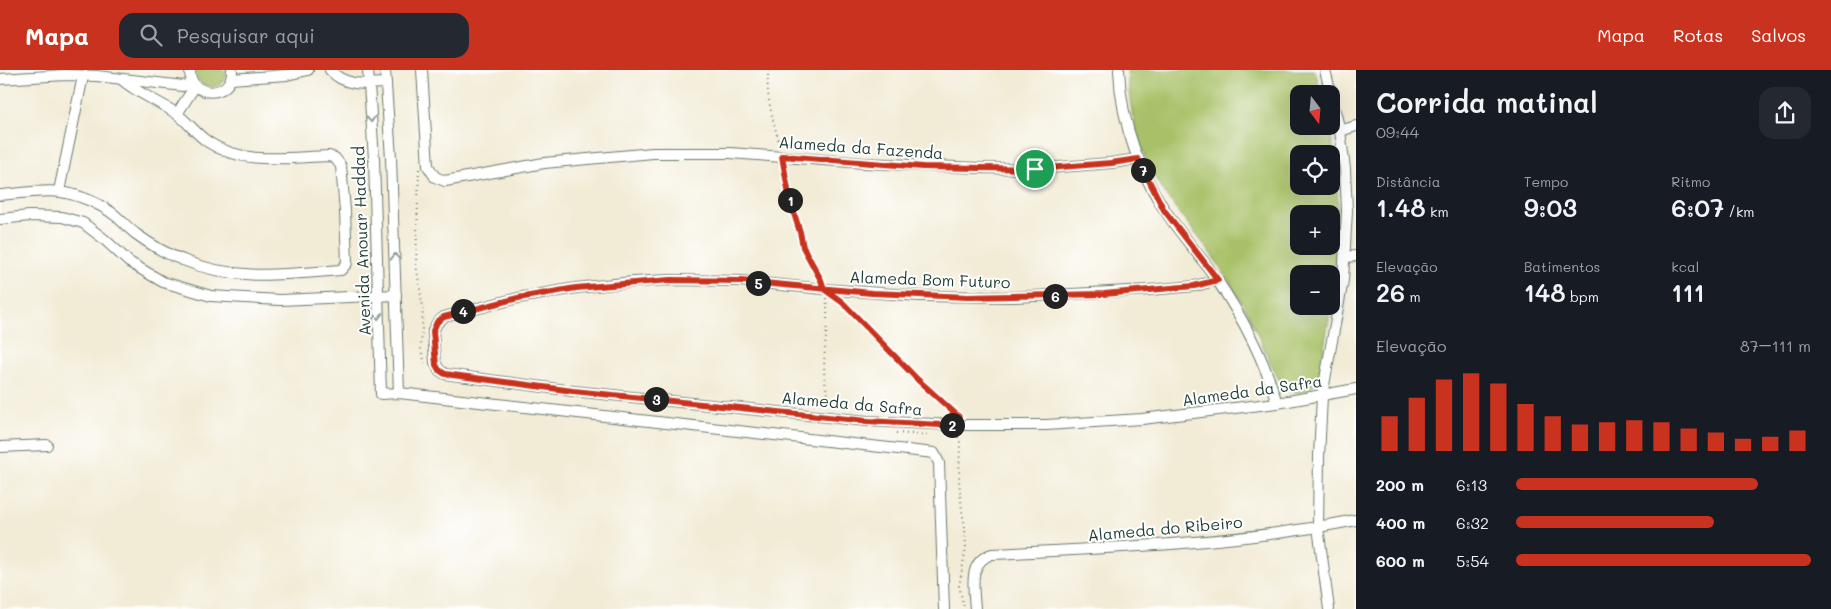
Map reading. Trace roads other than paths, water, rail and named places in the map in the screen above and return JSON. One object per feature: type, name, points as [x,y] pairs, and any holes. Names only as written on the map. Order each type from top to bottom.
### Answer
[{"type":"street","points":[[190,70],[194,85],[204,92],[215,93],[225,88],[231,75],[286,73],[308,70]]},
{"type":"street","points":[[330,70],[347,82],[386,83]]},
{"type":"street","name":"Avenida Anouar Haddad","points":[[368,70],[374,159],[381,394],[399,393],[934,453],[939,463],[944,609]]},
{"type":"street","name":"Avenida Anouar Haddad","points":[[385,70],[391,158],[399,393]]},
{"type":"street","name":"Alameda da Fazenda","points":[[422,70],[427,161],[429,170],[435,177],[446,181],[544,163],[624,155],[691,152],[782,156],[864,163],[1035,169],[1138,159]]},
{"type":"street","points":[[1119,70],[1123,109],[1138,159],[1164,210],[1218,280],[1251,337],[1270,380],[1277,403]]},
{"type":"street","points":[[1325,70],[1329,85]]},
{"type":"street","points":[[0,79],[65,75],[183,86],[194,85]]},
{"type":"street","points":[[58,191],[83,76]]},
{"type":"street","points":[[0,195],[58,191],[94,203],[116,216],[156,248],[170,255],[199,266],[238,274],[261,276],[341,270],[347,263],[341,166],[335,158],[329,156],[263,159],[240,156],[218,148],[208,142],[177,114],[134,89],[121,79]]},
{"type":"street","points":[[177,114],[194,85]]},
{"type":"street","points":[[1329,609],[1318,527],[1318,457],[1322,396],[1344,280],[1351,256],[1347,188],[1340,131],[1356,126]]},
{"type":"street","points":[[0,219],[29,216],[62,217],[83,223],[129,262],[163,282],[211,296],[280,300],[396,295]]},
{"type":"street","name":"Alameda Bom Futuro","points":[[432,367],[435,362],[433,331],[437,322],[448,315],[518,298],[576,288],[670,280],[732,281],[920,296],[1050,296],[1194,286],[1218,280]]},
{"type":"street","name":"Alameda da Safra","points":[[432,367],[445,374],[573,391],[867,421],[959,426],[1094,423],[1142,419],[1277,403],[1356,389]]},
{"type":"street","points":[[0,448],[47,445]]},
{"type":"street","name":"Alameda do Ribeiro","points":[[975,609],[973,574],[979,562],[992,554],[1138,547],[1255,535],[1356,520]]}]
